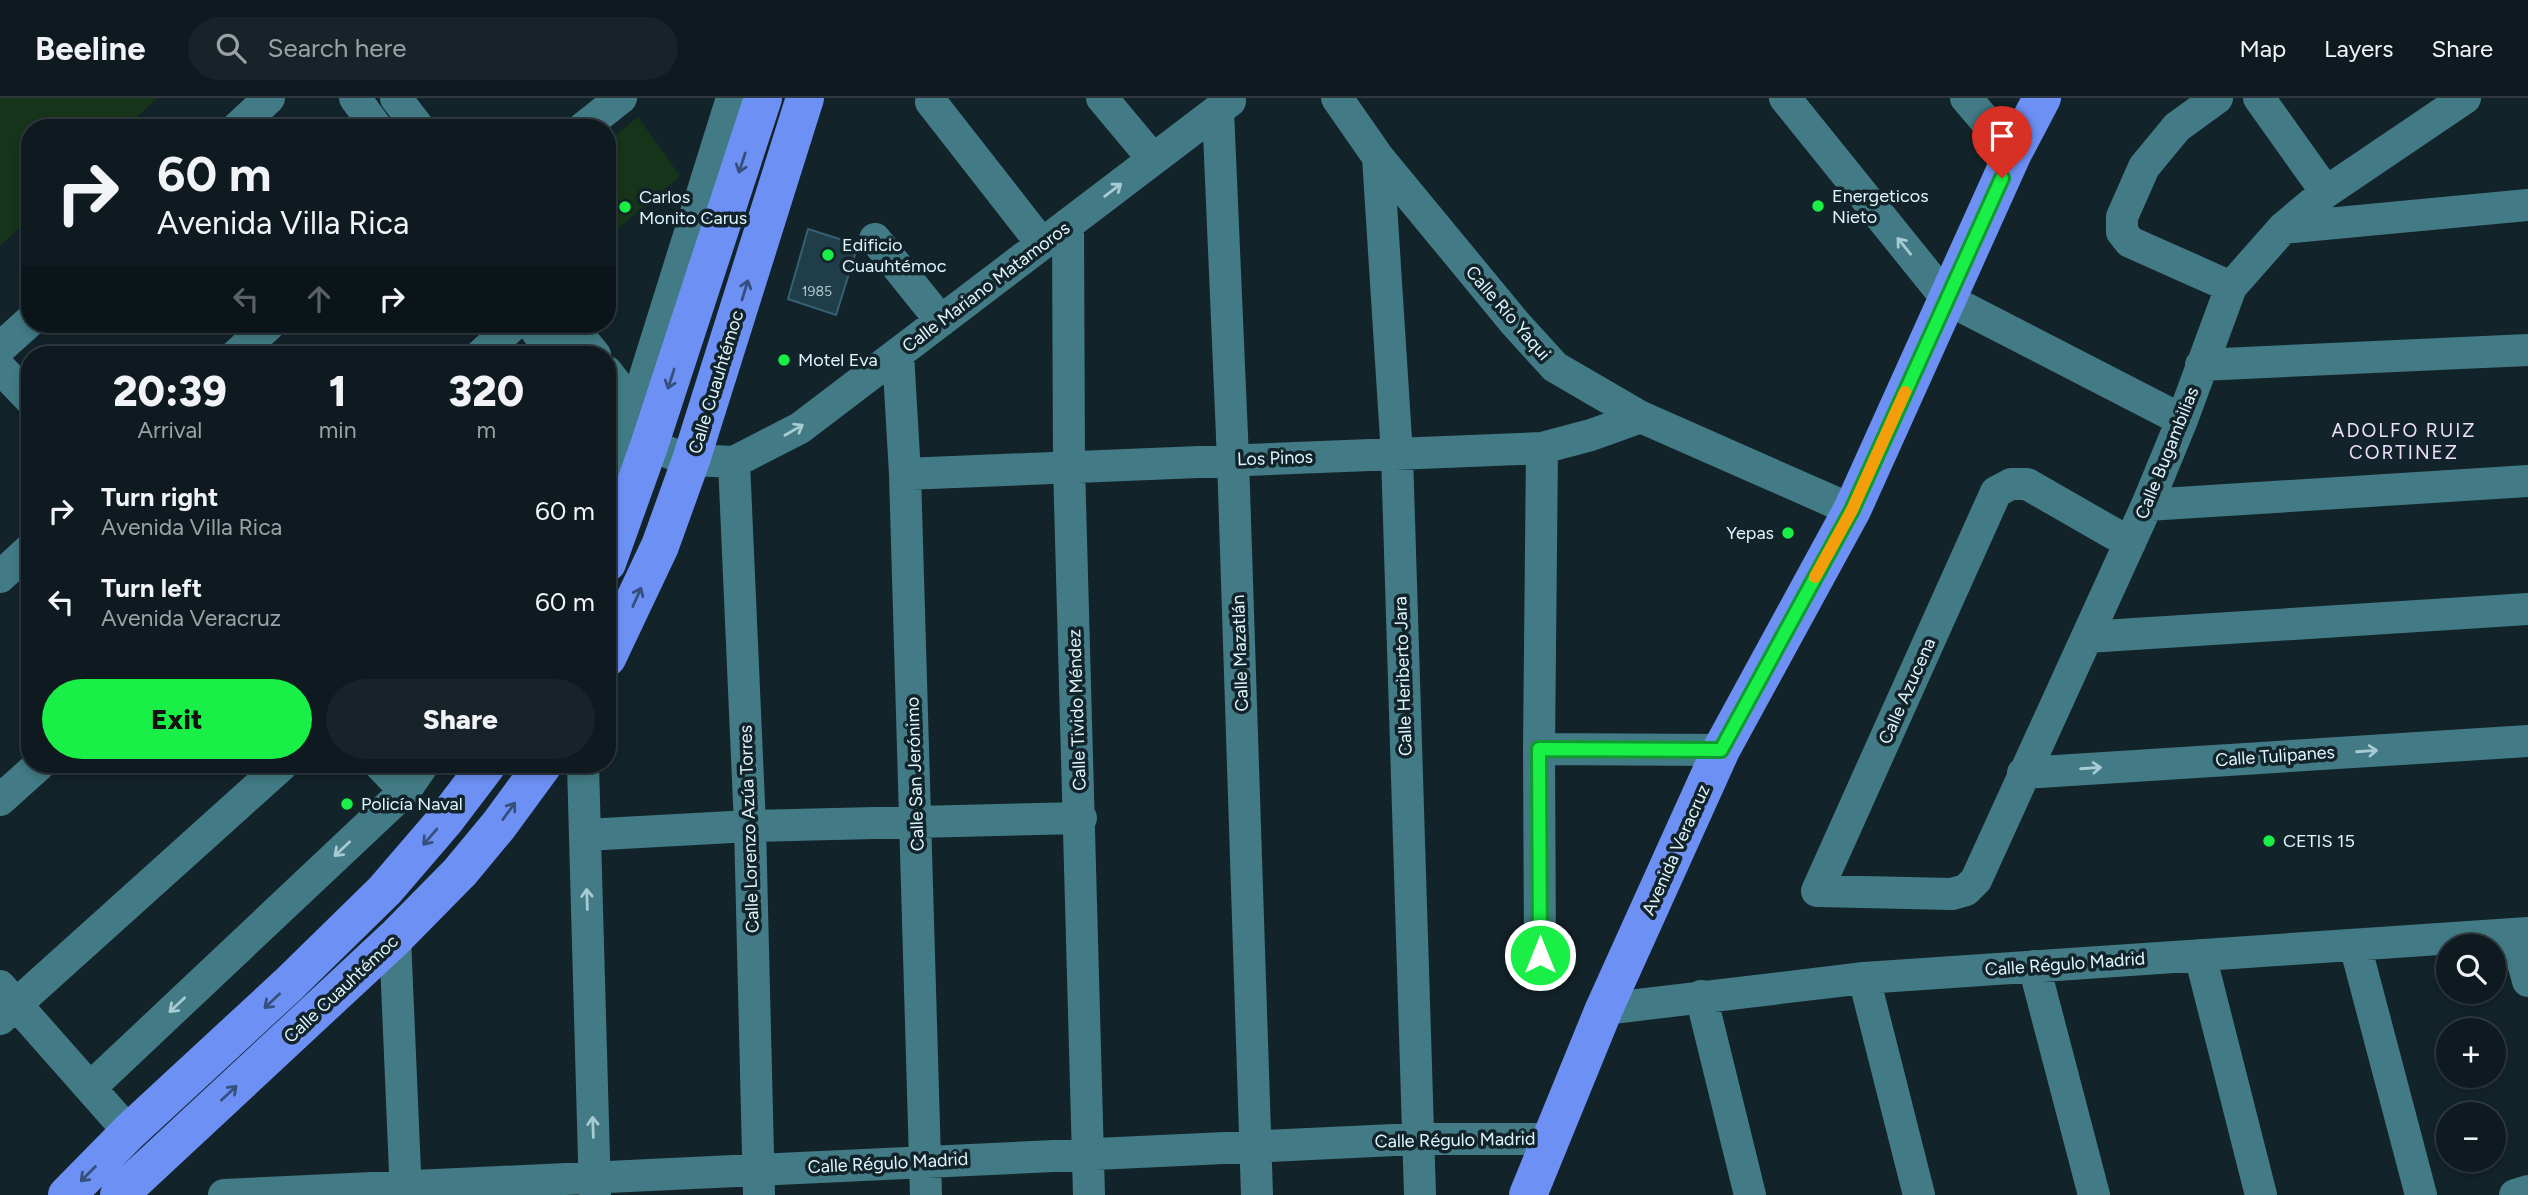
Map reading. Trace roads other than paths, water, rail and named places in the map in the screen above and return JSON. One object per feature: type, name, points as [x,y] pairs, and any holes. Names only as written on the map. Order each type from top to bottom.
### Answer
[{"type":"main road","points":[[616,469],[618,448],[763,98]]},
{"type":"main road","name":"Calle Cuauhtémoc","points":[[616,639],[660,546],[691,460],[805,98]]},
{"type":"main road","name":"Avenida Veracruz","points":[[1528,1195],[1604,1009],[1721,750],[1852,510],[2013,153],[2042,98]]},
{"type":"main road","points":[[67,1195],[129,1132],[289,984],[385,890],[482,773]]},
{"type":"main road","name":"Calle Cuauhtémoc","points":[[119,1195],[395,938],[460,872],[537,773]]},
{"type":"street","points":[[247,119],[269,98]]},
{"type":"street","points":[[355,98],[370,119]]},
{"type":"street","points":[[396,98],[412,119]]},
{"type":"street","points":[[594,119],[621,98]]},
{"type":"street","points":[[618,448],[635,408],[732,98]]},
{"type":"street","points":[[1102,98],[1153,159]]},
{"type":"street","name":"Calle Río Yaqui","points":[[1337,98],[1378,157],[1514,323],[1555,367],[1641,417],[1852,510]]},
{"type":"street","points":[[1785,98],[1947,299],[2182,420]]},
{"type":"street","points":[[1966,98],[2013,153]]},
{"type":"street","points":[[2217,98],[2177,127],[2144,167],[2122,217],[2122,232],[2130,242],[2231,287]]},
{"type":"street","points":[[2259,98],[2326,192]]},
{"type":"street","name":"Calle Bugambilias","points":[[1966,890],[1976,880],[2147,505],[2231,287],[2283,228],[2426,109],[2465,98]]},
{"type":"street","points":[[931,102],[1042,244]]},
{"type":"street","name":"Calle Mariano Matamoros","points":[[618,448],[691,460],[734,462],[800,428],[1226,104]]},
{"type":"street","name":"Calle Mazatlán","points":[[1226,104],[1233,459],[1257,1195]]},
{"type":"street","name":"Calle Heriberto Jara","points":[[1378,157],[1397,454],[1416,1139],[1420,1195]]},
{"type":"street","points":[[2283,228],[2528,205]]},
{"type":"street","name":"Calle Tivido Méndez","points":[[1068,224],[1069,466],[1089,1195]]},
{"type":"street","points":[[875,239],[941,321]]},
{"type":"street","points":[[0,348],[21,329]]},
{"type":"street","points":[[246,346],[260,333]]},
{"type":"street","points":[[491,346],[504,333]]},
{"type":"street","points":[[2201,365],[2528,350]]},
{"type":"street","name":"Calle San Jerónimo","points":[[898,354],[905,474],[926,1195]]},
{"type":"street","points":[[0,368],[21,390]]},
{"type":"street","points":[[616,384],[635,408]]},
{"type":"street","name":"Los Pinos","points":[[905,474],[1542,448],[1591,435],[1641,417]]},
{"type":"street","points":[[1540,955],[1542,448]]},
{"type":"street","name":"Calle Lorenzo Azúa Torres","points":[[734,462],[750,826],[759,1182]]},
{"type":"street","points":[[2147,505],[2528,481]]},
{"type":"street","name":"Calle Azucena","points":[[1966,890],[1952,894],[1817,891],[1996,492],[2011,484],[2027,484],[2130,543]]},
{"type":"street","points":[[0,577],[21,557]]},
{"type":"street","points":[[2087,637],[2528,609]]},
{"type":"street","name":"Calle Tulipanes","points":[[2023,773],[2528,741]]},
{"type":"street","points":[[1539,749],[1721,750]]},
{"type":"street","points":[[0,800],[30,773]]},
{"type":"street","points":[[129,1132],[91,1087],[5,1003],[273,773]]},
{"type":"street","points":[[388,773],[405,791]]},
{"type":"street","points":[[91,1087],[405,791],[417,773]]},
{"type":"street","points":[[583,773],[595,1186]]},
{"type":"street","points":[[585,835],[750,826],[1080,818]]},
{"type":"street","points":[[2521,933],[2528,981]]},
{"type":"street","name":"Calle Régulo Madrid","points":[[1604,1009],[1864,978],[2521,933]]},
{"type":"street","points":[[395,938],[406,1190]]},
{"type":"street","points":[[2355,945],[2421,1195]]},
{"type":"street","points":[[2200,955],[2261,1195]]},
{"type":"street","points":[[2034,967],[2094,1195]]},
{"type":"street","points":[[1864,978],[1919,1195]]},
{"type":"street","points":[[1701,996],[1750,1195]]},
{"type":"street","name":"Calle Régulo Madrid","points":[[224,1195],[759,1182],[926,1161],[1416,1139],[1553,1139]]},
{"type":"street","points":[[2515,1195],[2528,1191]]},
{"type":"place","name":"Energeticos Nieto","points":[[1818,206]]},
{"type":"place","name":"Carlos Monito Carus","points":[[625,207]]},
{"type":"place","name":"Edificio Cuauhtémoc","points":[[828,255]]},
{"type":"place","name":"Motel Eva","points":[[784,360]]},
{"type":"place","name":"Yepas","points":[[1788,533]]},
{"type":"place","name":"Policía Naval","points":[[347,804]]},
{"type":"place","name":"CETIS 15","points":[[2269,841]]},
{"type":"district","name":"ADOLFO RUIZ CORTINEZ","points":[[2404,441]]}]
